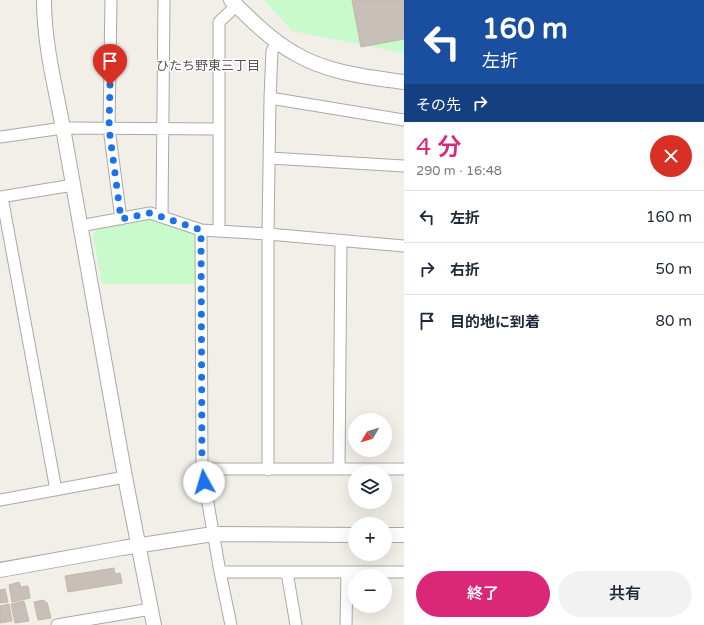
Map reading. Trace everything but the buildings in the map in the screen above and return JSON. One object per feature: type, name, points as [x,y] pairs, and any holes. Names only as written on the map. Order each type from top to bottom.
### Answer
[{"type":"street","points":[[44,0],[47,43],[125,477],[154,625]]},
{"type":"street","points":[[111,0],[109,128],[121,219]]},
{"type":"street","points":[[162,217],[164,0]]},
{"type":"street","points":[[219,231],[219,22],[234,3],[277,42],[316,64],[359,76],[404,82]]},
{"type":"street","points":[[268,470],[268,234],[270,98],[272,51],[277,42]]},
{"type":"street","points":[[270,98],[404,120]]},
{"type":"street","points":[[0,137],[63,128],[219,129]]},
{"type":"street","points":[[270,158],[404,166]]},
{"type":"street","points":[[56,490],[1,197],[73,185]]},
{"type":"street","points":[[80,226],[150,213],[201,230],[268,234],[341,242],[404,246]]},
{"type":"street","points":[[201,230],[202,469],[231,625]]},
{"type":"street","points":[[339,469],[341,242]]},
{"type":"street","points":[[202,469],[404,469]]},
{"type":"street","points":[[0,500],[125,477]]},
{"type":"street","points":[[0,570],[213,534],[348,535]]},
{"type":"street","points":[[392,535],[404,535]]},
{"type":"street","points":[[220,572],[404,572]]},
{"type":"street","points":[[287,572],[296,625]]},
{"type":"street","points":[[346,625],[347,572]]},
{"type":"street","points":[[57,625],[82,623],[151,609]]},
{"type":"green space","points":[[264,0],[404,0],[404,53],[292,31]]},
{"type":"green space","points":[[148,219],[198,234],[197,284],[102,284],[93,236],[97,229]]},
{"type":"district","name":"ひたち野東三丁目","points":[[208,66]]},
{"type":"route","points":[[110,85],[109,128],[121,219],[150,213],[201,230],[202,469],[204,482]]}]
